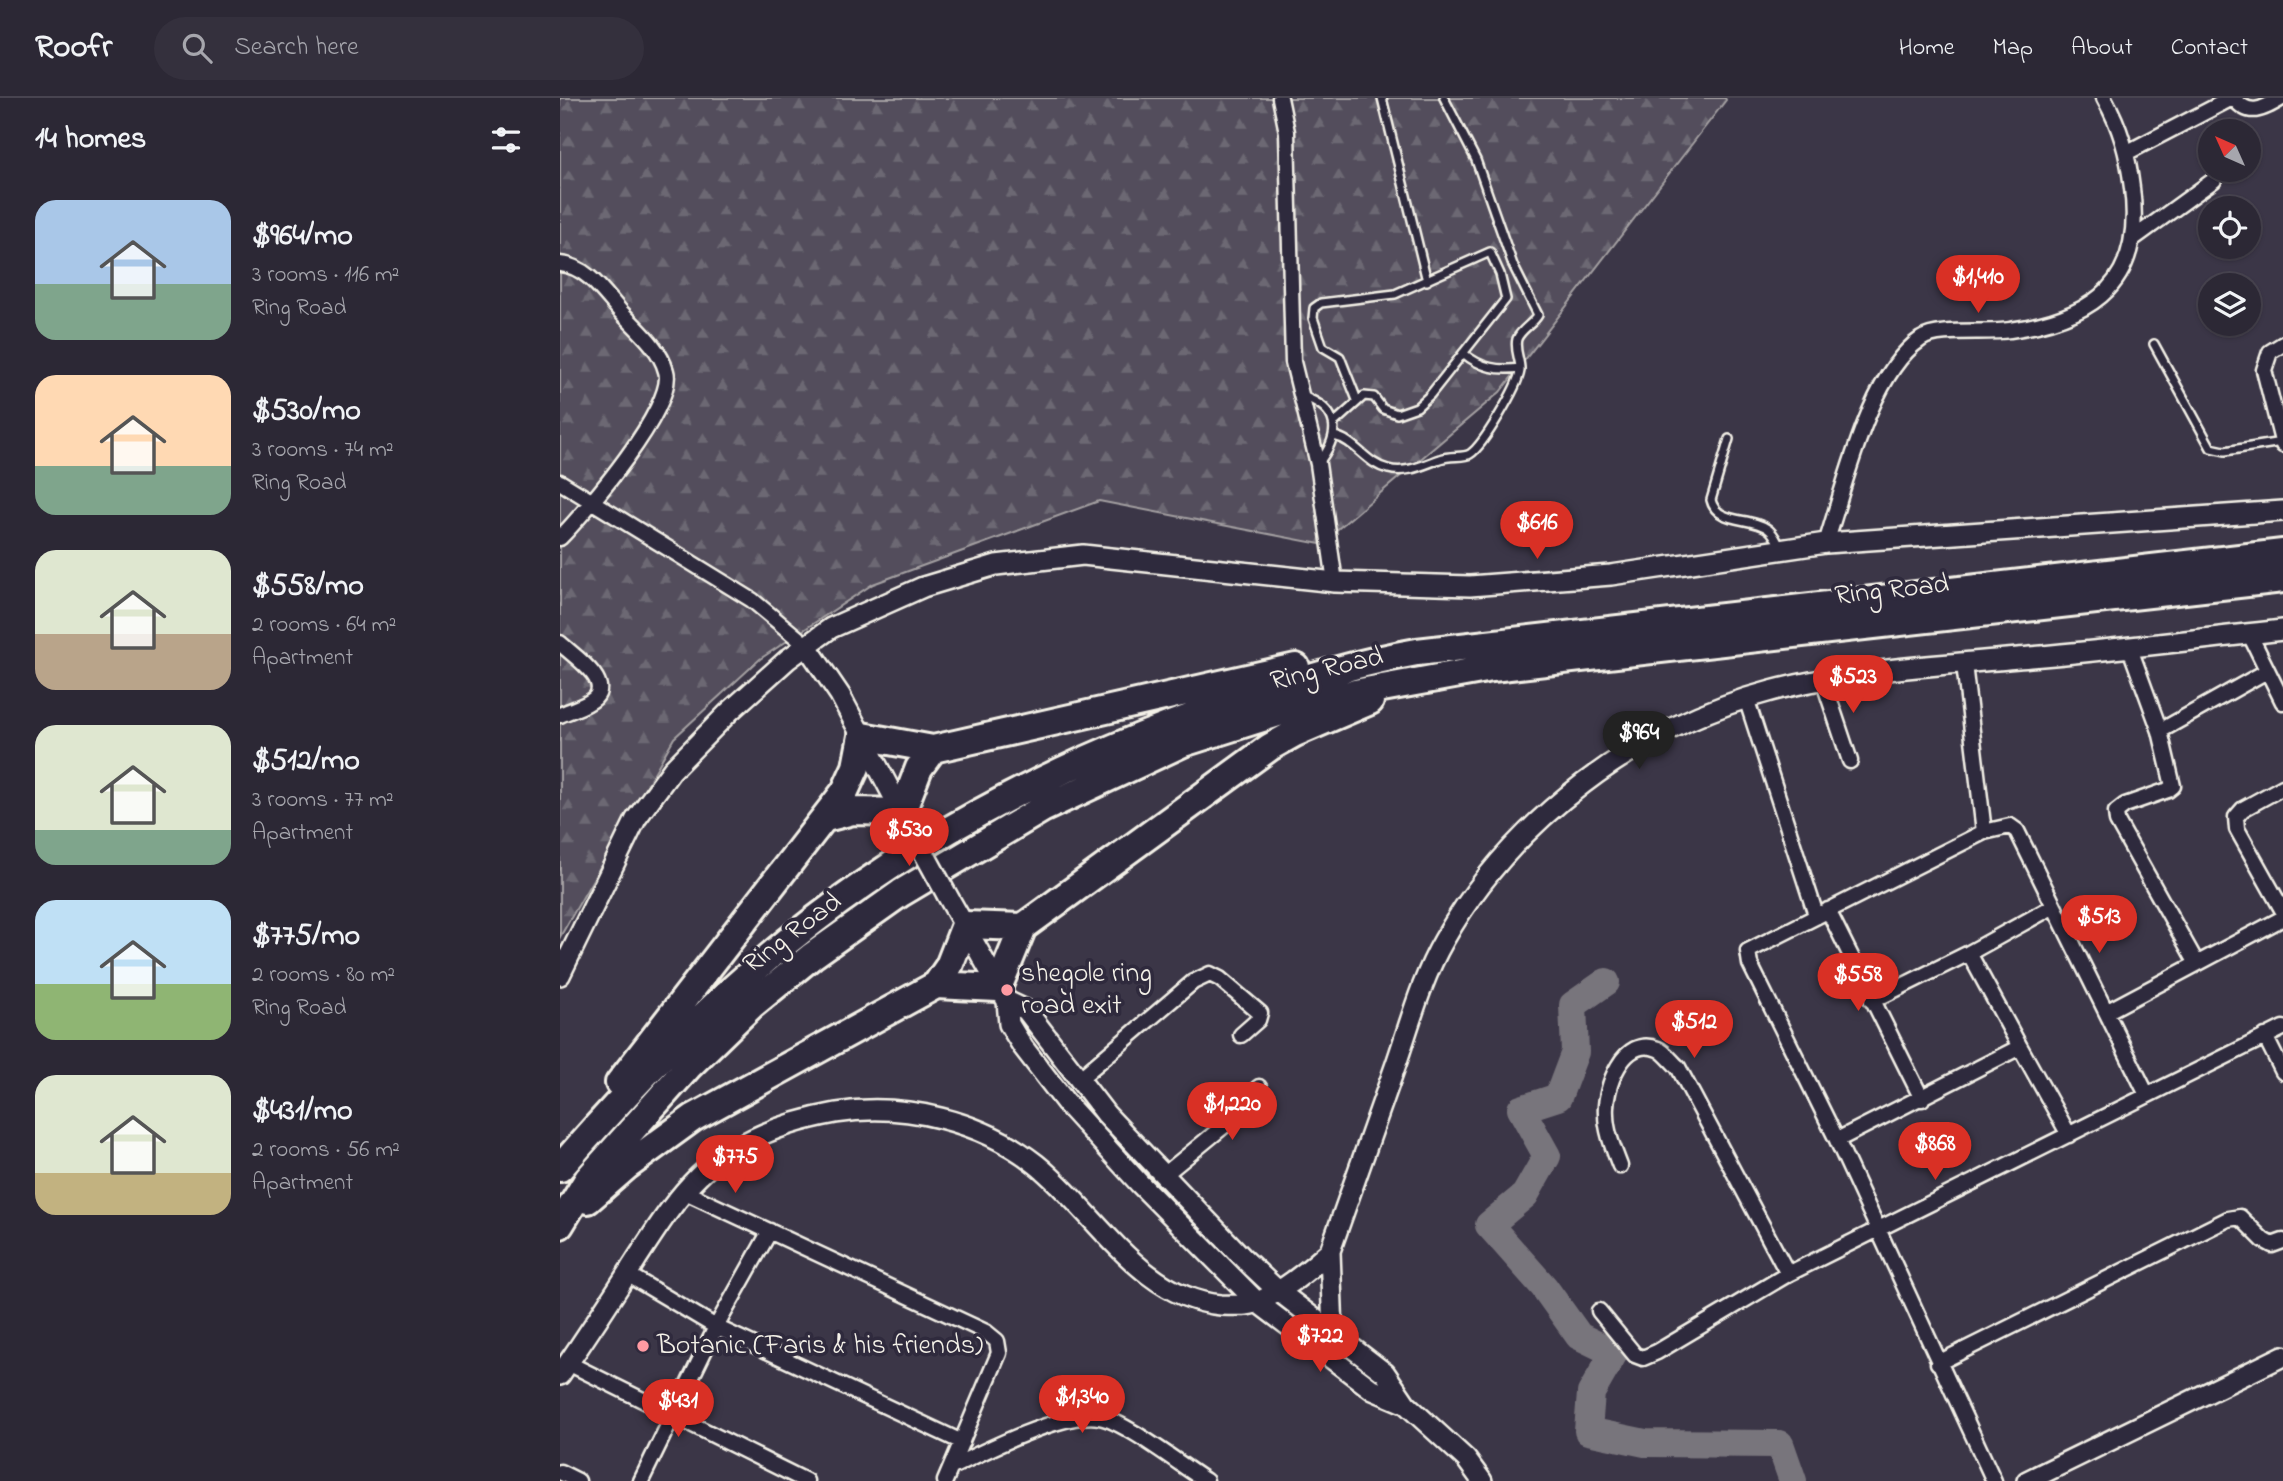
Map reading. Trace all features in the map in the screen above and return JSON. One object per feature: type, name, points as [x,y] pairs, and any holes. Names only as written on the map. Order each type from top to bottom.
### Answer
[{"type":"highway","name":"Ring Road","points":[[560,1168],[601,1121],[694,1026],[790,940],[875,877],[949,831],[1062,770],[1139,735],[1357,662],[1544,635],[2283,553]]},
{"type":"highway","name":"Ring Road","points":[[562,1222],[588,1180],[688,1067],[752,1005],[812,956],[901,893],[1042,808],[1183,743],[1357,690],[1430,681],[1492,668],[2283,579]]},
{"type":"highway","points":[[601,1121],[621,1079],[845,792],[856,767],[862,736],[933,749],[1197,687],[1311,664],[1357,662]]},
{"type":"highway","points":[[936,985],[1002,995],[1023,927],[1270,747],[1331,716],[1430,681]]},
{"type":"highway","points":[[826,818],[853,811],[904,817],[919,768],[933,749]]},
{"type":"highway","points":[[562,1222],[628,1166],[693,1118],[936,985],[949,967],[965,925],[1023,927]]},
{"type":"main road","points":[[560,975],[636,819],[655,791],[729,712],[806,645],[831,628],[923,587],[996,565],[1083,555],[1335,582],[1419,586],[1530,582],[1611,575],[1826,543],[2283,510]]},
{"type":"main road","points":[[1333,1334],[1330,1251],[1421,991],[1442,942],[1489,873],[1531,829],[1605,769],[1708,711],[1746,698],[1824,680],[2283,629]]},
{"type":"main road","points":[[806,645],[862,736],[965,925],[1002,995],[1009,1024],[1066,1104],[1139,1183],[1258,1302],[1373,1390],[1406,1404]]},
{"type":"main road","points":[[1002,995],[1026,1010],[1078,1080],[1164,1175],[1277,1290],[1385,1373],[1406,1404],[1466,1459],[1482,1481]]},
{"type":"main road","points":[[564,1369],[685,1192],[721,1157],[748,1140],[809,1118],[848,1111],[885,1111],[939,1118],[989,1134],[1034,1162],[1095,1219],[1136,1265],[1170,1291],[1213,1304],[1258,1302],[1308,1271],[1330,1251]]},
{"type":"main road","points":[[2027,1481],[2283,1356]]},
{"type":"street","points":[[1280,98],[1287,132],[1291,338],[1301,395],[1318,464],[1335,582]]},
{"type":"street","points":[[1826,543],[1880,390],[1921,339],[1936,332],[2009,330],[2058,321],[2087,308],[2110,289],[2127,264],[2134,238],[2135,210],[2128,152],[2104,98]]},
{"type":"street","points":[[2128,152],[2233,98],[2241,107],[2251,111],[2262,110],[2282,98]]},
{"type":"street","points":[[2134,238],[2211,182]]},
{"type":"street","points":[[560,264],[579,269],[596,283],[659,354],[668,379],[664,397],[654,415],[593,503],[560,538]]},
{"type":"street","points":[[2282,444],[2264,370],[2270,352],[2283,344]]},
{"type":"street","points":[[560,482],[752,600],[806,645]]},
{"type":"street","points":[[2249,634],[2283,702]]},
{"type":"street","points":[[560,643],[592,672],[599,681],[599,690],[594,698],[560,715]]},
{"type":"street","points":[[2129,646],[2160,731],[2173,786],[2125,805],[2116,812],[2117,821],[2196,962]]},
{"type":"street","points":[[1964,664],[1984,832]]},
{"type":"street","points":[[2160,731],[2267,671]]},
{"type":"street","points":[[1824,680],[1850,761]]},
{"type":"street","points":[[1746,698],[1822,912],[1872,1001],[1922,1099]]},
{"type":"street","points":[[2283,787],[2243,808],[2236,817],[2237,829],[2283,911]]},
{"type":"street","points":[[1994,1481],[1838,1140],[1746,956],[1756,946],[1984,832],[2010,826],[2017,831],[2108,1011],[2147,1095]]},
{"type":"street","points":[[1872,1001],[1969,953],[2054,906]]},
{"type":"street","points":[[2108,1011],[2283,918]]},
{"type":"street","points":[[1969,953],[2068,1135]]},
{"type":"street","points":[[1078,1080],[1194,982],[1210,974],[1220,979],[1260,1013],[1258,1020],[1241,1035]]},
{"type":"street","points":[[1599,1311],[1626,1348],[1643,1358],[1740,1305],[1788,1274],[2283,1028]]},
{"type":"street","points":[[2265,1036],[2283,1072]]},
{"type":"street","points":[[1620,1166],[1605,1114],[1608,1087],[1618,1066],[1629,1053],[1642,1047],[1658,1049],[1678,1067],[1788,1274]]},
{"type":"street","points":[[1838,1140],[2020,1047]]},
{"type":"street","points":[[1164,1175],[1225,1125],[1227,1118],[1259,1087]]},
{"type":"street","points":[[1206,1093],[1227,1118]]},
{"type":"street","points":[[685,1192],[986,1332],[997,1341],[999,1353],[945,1481]]},
{"type":"street","points":[[1938,1363],[2228,1219],[2240,1217],[2263,1240],[2272,1245],[2283,1241]]},
{"type":"street","points":[[642,1481],[716,1327],[770,1231]]},
{"type":"street","points":[[627,1274],[716,1327],[962,1442]]},
{"type":"street","points":[[564,1369],[806,1481]]},
{"type":"street","points":[[951,1467],[1054,1425],[1080,1417],[1101,1417],[1206,1481]]},
{"type":"street","points":[[560,1472],[578,1481]]},
{"type":"lane","points":[[1382,98],[1427,281]]},
{"type":"lane","points":[[1334,436],[1345,438],[1357,452],[1386,469],[1417,468],[1453,454],[1463,457],[1470,454],[1485,438],[1513,388],[1520,368],[1516,344],[1518,336],[1538,315],[1505,245],[1489,192],[1444,98]]},
{"type":"lane","points":[[1357,400],[1340,357],[1323,347],[1313,318],[1314,308],[1321,303],[1395,294],[1505,245]]},
{"type":"lane","points":[[1334,423],[1357,400],[1370,395],[1389,413],[1397,414],[1417,407],[1430,395],[1506,299],[1500,274],[1490,252]]},
{"type":"lane","points":[[2154,344],[2211,448],[2225,451],[2282,444]]},
{"type":"lane","points":[[1463,353],[1477,364],[1494,369],[1520,368]]},
{"type":"lane","points":[[1301,395],[1319,402],[1329,410],[1334,423],[1334,436],[1318,464]]},
{"type":"lane","points":[[1729,439],[1711,500],[1713,508],[1720,514],[1761,525],[1771,531],[1781,548]]},
{"type":"green space","points":[[560,98],[1726,100],[1500,392],[1320,544],[1099,501],[873,584],[760,659],[674,738],[560,937]]},
{"type":"waterway","points":[[1606,982],[1573,1005],[1575,1052],[1558,1097],[1521,1109],[1547,1156],[1525,1195],[1489,1225],[1544,1287],[1579,1336],[1614,1353],[1591,1393],[1588,1431],[1645,1443],[1780,1444],[1793,1481]]},
{"type":"place","name":"shegole ring road exit","points":[[1007,990]]},
{"type":"place","name":"Botanic (Faris & his friends)","points":[[643,1346]]}]
